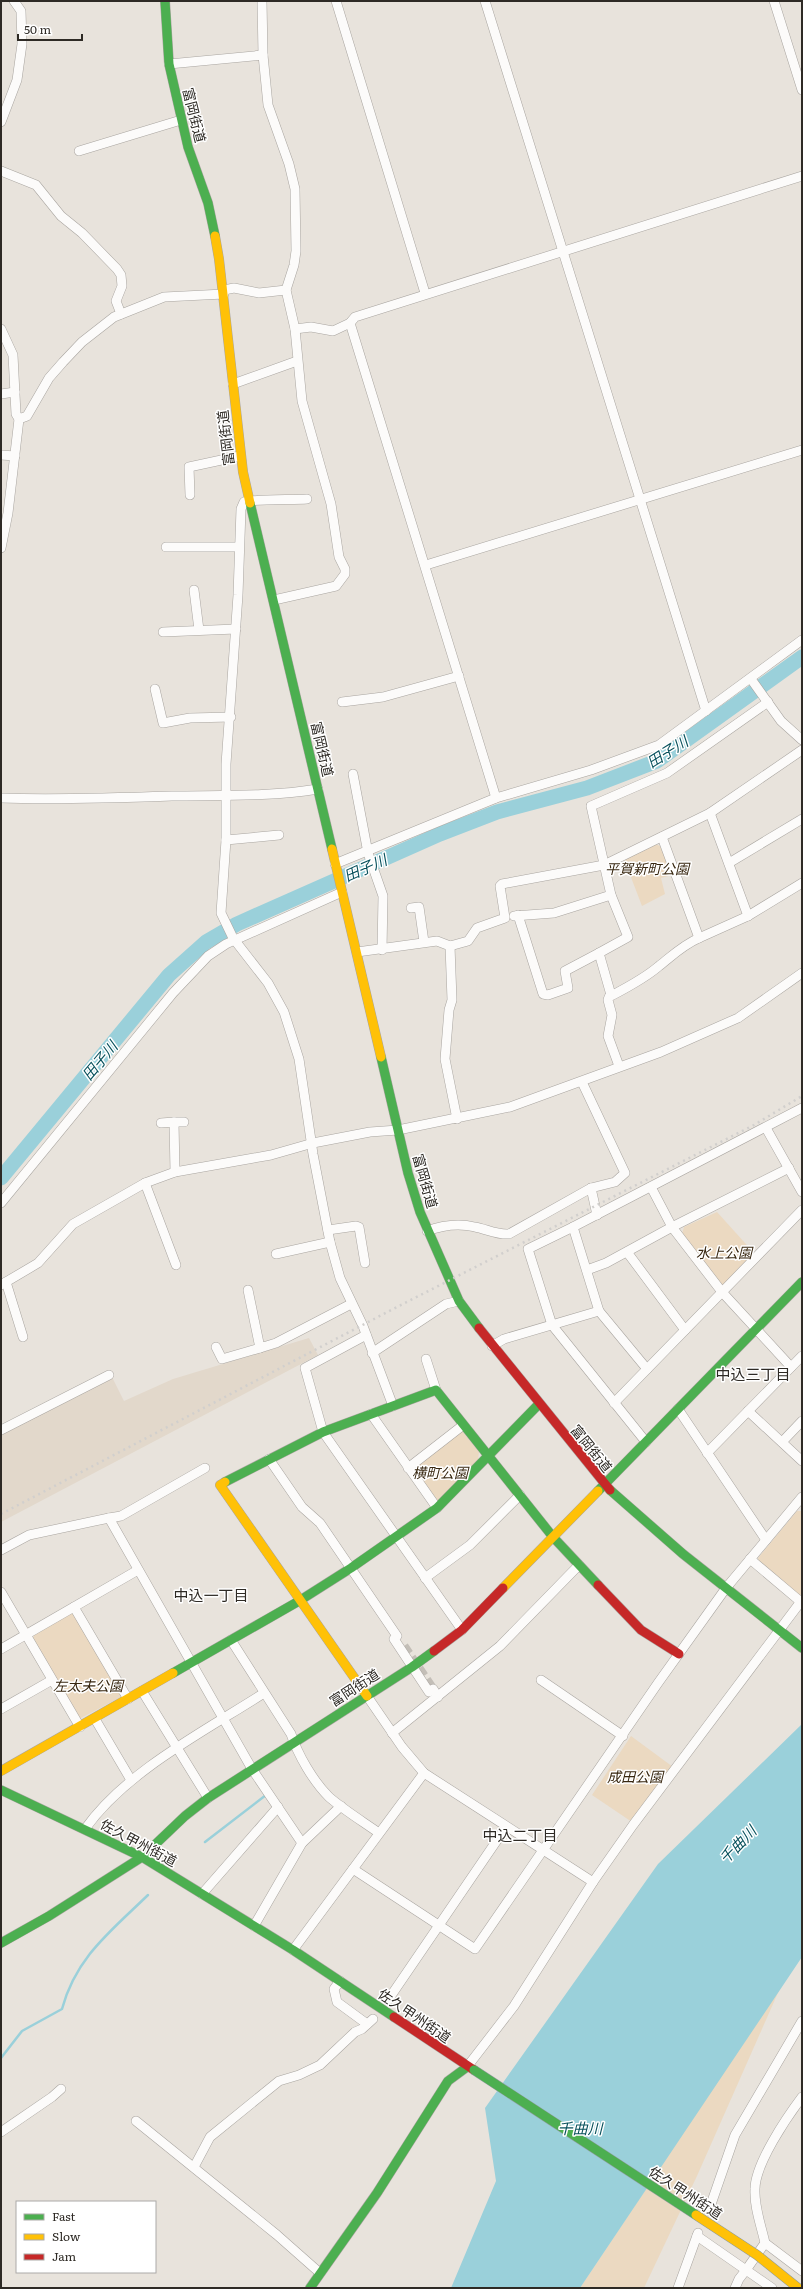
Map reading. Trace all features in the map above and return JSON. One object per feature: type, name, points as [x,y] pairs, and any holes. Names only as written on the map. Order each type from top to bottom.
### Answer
[{"type":"main road","name":"富岡街道","points":[[1,1943],[49,1916],[142,1857],[185,1816],[208,1798],[412,1667],[462,1630],[604,1485],[538,1405],[459,1301],[427,1230],[410,1180],[274,600],[249,500],[240,456],[224,292],[208,203],[188,147],[169,64],[165,1]]},
{"type":"main road","points":[[802,1282],[604,1485],[726,1588],[802,1648]]},
{"type":"main road","points":[[367,1696],[299,1601],[220,1485],[323,1432],[436,1390],[462,1426],[553,1537],[641,1630],[679,1654]]},
{"type":"main road","points":[[1,1771],[95,1719],[191,1662],[299,1601],[352,1568],[437,1508],[538,1405]]},
{"type":"main road","name":"佐久甲州街道","points":[[1,1790],[142,1857],[293,1950],[470,2068],[757,2255],[798,2288]]},
{"type":"main road","points":[[310,2288],[380,2189],[448,2081],[470,2068]]},
{"type":"street","points":[[1,122],[17,80],[22,44],[21,11],[14,1]]},
{"type":"street","points":[[262,1],[268,105],[295,188],[296,251],[294,265],[286,290],[295,329],[302,401],[331,504],[339,557],[345,569],[345,574],[336,586],[274,600]]},
{"type":"street","points":[[336,1],[425,293]]},
{"type":"street","points":[[485,1],[706,712]]},
{"type":"street","points":[[774,1],[802,90]]},
{"type":"street","points":[[169,64],[264,55]]},
{"type":"street","points":[[79,151],[181,120]]},
{"type":"street","points":[[1,171],[36,185],[61,216],[82,233],[117,269],[122,280],[121,291],[116,298],[121,314]]},
{"type":"street","points":[[295,329],[311,326],[333,332],[350,323],[355,317],[425,293],[802,176]]},
{"type":"street","points":[[19,419],[26,416],[49,378],[72,352],[94,332],[121,314],[164,297],[224,292],[234,288],[259,293],[286,290]]},
{"type":"street","points":[[350,323],[426,565],[496,798]]},
{"type":"street","points":[[1,329],[4,343],[13,355],[16,414],[19,419],[15,456],[4,512],[1,548]]},
{"type":"street","points":[[233,384],[297,361]]},
{"type":"street","points":[[1,394],[15,392]]},
{"type":"street","points":[[426,565],[802,450]]},
{"type":"street","points":[[1,455],[15,456]]},
{"type":"street","points":[[190,495],[189,467],[240,456]]},
{"type":"street","points":[[307,499],[249,500],[244,502],[241,509],[236,629],[225,795],[226,840],[221,913],[222,918],[234,939],[268,983],[284,1012],[299,1058],[330,1242],[340,1278],[366,1335],[393,1406]]},
{"type":"street","points":[[166,547],[239,547]]},
{"type":"street","points":[[194,590],[199,630]]},
{"type":"street","points":[[163,632],[236,629]]},
{"type":"street","points":[[336,866],[496,798],[591,770],[650,749],[674,735],[752,681],[802,640]]},
{"type":"street","points":[[342,702],[383,697],[459,676]]},
{"type":"street","points":[[752,681],[766,698],[781,721],[802,740]]},
{"type":"street","points":[[156,689],[163,722],[190,718],[231,717]]},
{"type":"street","points":[[518,915],[543,994],[548,995],[568,988],[565,970],[628,937],[611,895],[591,809],[593,803],[667,773],[766,698]]},
{"type":"street","points":[[505,918],[500,886],[502,884],[604,865],[710,813],[802,750]]},
{"type":"street","points":[[353,774],[367,852],[383,896],[382,950]]},
{"type":"street","points":[[1,798],[39,800],[225,795],[296,792],[318,789]]},
{"type":"street","points":[[710,813],[748,916]]},
{"type":"street","points":[[729,863],[802,820]]},
{"type":"street","points":[[226,840],[279,835]]},
{"type":"street","points":[[662,837],[699,938]]},
{"type":"street","points":[[619,1066],[608,1031],[612,1015],[608,1000],[612,995],[640,980],[659,966],[674,952],[699,938],[748,916],[802,883]]},
{"type":"street","points":[[1,1203],[185,979],[208,956],[234,939],[291,917],[342,889]]},
{"type":"street","points":[[357,952],[382,950],[437,941],[450,946],[468,941],[477,928],[505,918],[518,915],[554,913],[611,895]]},
{"type":"street","points":[[410,908],[419,907],[424,942]]},
{"type":"street","points":[[450,946],[452,1000],[449,1010],[445,1059],[457,1119]]},
{"type":"street","points":[[599,953],[612,995]]},
{"type":"street","points":[[23,1337],[3,1283],[38,1264],[73,1224],[145,1183],[175,1172],[272,1155],[313,1143],[370,1132],[398,1130],[510,1107],[582,1082],[619,1066],[661,1052],[738,1018],[802,973]]},
{"type":"street","points":[[427,1230],[456,1225],[475,1227],[502,1235],[509,1234],[591,1188],[615,1182],[625,1173],[582,1082]]},
{"type":"street","points":[[646,1442],[552,1325],[528,1249],[597,1215],[802,1108]]},
{"type":"street","points":[[174,1122],[175,1172]]},
{"type":"street","points":[[161,1123],[184,1122]]},
{"type":"street","points":[[766,1128],[802,1192]]},
{"type":"street","points":[[587,1270],[627,1252],[672,1227],[789,1168]]},
{"type":"street","points":[[145,1183],[176,1265]]},
{"type":"street","points":[[651,1187],[672,1227],[722,1292],[791,1367]]},
{"type":"street","points":[[591,1188],[597,1215]]},
{"type":"street","points":[[614,1403],[802,1210]]},
{"type":"street","points":[[328,1230],[356,1226],[359,1228],[365,1263]]},
{"type":"street","points":[[573,1227],[599,1311],[647,1369]]},
{"type":"street","points":[[276,1254],[330,1242]]},
{"type":"street","points":[[627,1252],[686,1330]]},
{"type":"street","points":[[248,1290],[260,1348]]},
{"type":"street","points":[[372,1353],[446,1304],[459,1301]]},
{"type":"street","points":[[216,1347],[222,1359],[276,1343],[351,1304]]},
{"type":"street","points":[[492,1346],[504,1339],[599,1311]]},
{"type":"street","points":[[366,1335],[305,1368],[323,1432],[462,1630]]},
{"type":"street","points":[[707,1453],[802,1356]]},
{"type":"street","points":[[426,1359],[436,1390]]},
{"type":"street","points":[[1,1430],[109,1375]]},
{"type":"street","points":[[678,1409],[766,1540]]},
{"type":"street","points":[[748,1411],[802,1461]]},
{"type":"street","points":[[371,1414],[437,1508]]},
{"type":"street","points":[[782,1442],[802,1422]]},
{"type":"street","points":[[408,1468],[462,1426]]},
{"type":"street","points":[[269,1459],[302,1507],[320,1523],[352,1568],[397,1636],[394,1639],[412,1667],[429,1692],[433,1689],[438,1697]]},
{"type":"street","points":[[1,1550],[29,1535],[121,1516],[205,1468]]},
{"type":"street","points":[[425,1578],[470,1545],[520,1495]]},
{"type":"street","points":[[353,1869],[476,1950],[726,1588],[766,1540],[801,1502]]},
{"type":"street","points":[[109,1518],[252,1769],[302,1844]]},
{"type":"street","points":[[470,2068],[514,2006],[593,1882],[782,1633],[801,1601],[750,1559]]},
{"type":"street","points":[[392,1733],[500,1646],[579,1565]]},
{"type":"street","points":[[1,1649],[138,1570]]},
{"type":"street","points":[[1,1592],[80,1727]]},
{"type":"street","points":[[74,1607],[128,1699]]},
{"type":"street","points":[[231,1640],[291,1734],[294,1742],[321,1787],[341,1806],[379,1833]]},
{"type":"street","points":[[1,1709],[52,1680]]},
{"type":"street","points":[[541,1680],[623,1736]]},
{"type":"street","points":[[142,1691],[176,1750],[208,1798]]},
{"type":"street","points":[[85,1829],[100,1808],[131,1780],[264,1693]]},
{"type":"street","points":[[367,1696],[392,1733],[424,1773],[593,1882]]},
{"type":"street","points":[[95,1719],[131,1780]]},
{"type":"street","points":[[293,1950],[424,1773]]},
{"type":"street","points":[[254,1926],[302,1844],[341,1806]]},
{"type":"street","points":[[202,1894],[278,1807]]},
{"type":"street","points":[[388,2000],[506,1827]]},
{"type":"street","points":[[194,2167],[210,2137],[279,2081],[299,2075],[320,2065],[355,2032],[370,2022],[337,2002],[334,1989],[340,1981]]},
{"type":"street","points":[[709,2210],[735,2135],[802,2021]]},
{"type":"street","points":[[1,2132],[52,2097],[61,2089]]},
{"type":"street","points":[[802,2097],[773,2142],[754,2187],[755,2199],[765,2243],[802,2271]]},
{"type":"street","points":[[136,2121],[194,2167],[320,2273]]},
{"type":"street","points":[[678,2288],[698,2234],[772,2288]]},
{"type":"street","points":[[735,2288],[765,2243]]},
{"type":"shaded area","points":[[309,1338],[318,1355],[1,1522],[1,1435],[112,1377],[124,1401],[173,1379]]},
{"type":"green space","name":"平賀新町公園","points":[[655,844],[660,846],[672,875],[661,878],[665,894],[642,906],[624,859]]},
{"type":"green space","name":"水上公園","points":[[717,1212],[754,1253],[722,1286],[682,1234],[684,1227]]},
{"type":"green space","name":"横町公園","points":[[462,1431],[479,1452],[478,1460],[438,1501],[415,1471],[416,1466]]},
{"type":"green space","points":[[797,1511],[802,1511],[802,1595],[796,1595],[759,1563],[758,1558]]},
{"type":"green space","name":"左太夫公園","points":[[71,1612],[75,1614],[121,1693],[121,1697],[79,1719],[33,1639],[34,1634]]},
{"type":"green space","name":"成田公園","points":[[631,1736],[673,1767],[632,1822],[592,1795]]},
{"type":"green space","points":[[781,1986],[697,2176],[644,2288],[580,2288]]},
{"type":"water","name":"千曲川","points":[[802,1724],[802,1957],[580,2288],[451,2288],[496,2181],[485,2108],[658,1864]]},
{"type":"waterway","name":"田子川","points":[[1,1178],[169,975],[206,942],[237,924],[440,834],[497,812],[587,788],[657,761],[802,657]]},
{"type":"waterway","points":[[205,1842],[266,1795]]},
{"type":"waterway","points":[[1,2058],[22,2031],[62,2009],[76,1974],[96,1946],[148,1895]]},
{"type":"tunnel","points":[[404,1646],[433,1689]]},
{"type":"railway","points":[[1,1514],[397,1307],[754,1125],[802,1096]]},
{"type":"traffic: fast","points":[[165,1],[169,64],[188,147],[208,203],[215,236]]},
{"type":"traffic: fast","points":[[250,503],[332,849]]},
{"type":"traffic: fast","points":[[381,1057],[408,1173],[420,1212],[459,1301],[479,1328]]},
{"type":"traffic: fast","points":[[598,1491],[802,1282]]},
{"type":"traffic: fast","points":[[225,1482],[323,1432],[436,1390],[553,1537],[598,1585]]},
{"type":"traffic: fast","points":[[173,1673],[299,1601],[351,1568],[437,1508],[538,1405]]},
{"type":"traffic: fast","points":[[610,1490],[683,1554],[802,1648]]},
{"type":"traffic: fast","points":[[142,1857],[185,1816],[208,1798],[412,1667],[434,1651]]},
{"type":"traffic: fast","points":[[1,1790],[142,1857],[293,1950],[394,2017]]},
{"type":"traffic: fast","points":[[1,1943],[49,1916],[142,1857]]},
{"type":"traffic: fast","points":[[310,2288],[377,2193],[448,2081],[467,2067]]},
{"type":"traffic: fast","points":[[474,2070],[696,2215]]},
{"type":"traffic: slow","points":[[215,236],[219,259],[243,472],[250,503]]},
{"type":"traffic: slow","points":[[332,849],[381,1057]]},
{"type":"traffic: slow","points":[[225,1482],[220,1485],[367,1696]]},
{"type":"traffic: slow","points":[[503,1588],[598,1491]]},
{"type":"traffic: slow","points":[[1,1771],[173,1673]]},
{"type":"traffic: slow","points":[[696,2215],[757,2255],[798,2288]]},
{"type":"traffic: jam","points":[[479,1328],[610,1490]]},
{"type":"traffic: jam","points":[[598,1585],[641,1630],[679,1654]]},
{"type":"traffic: jam","points":[[434,1651],[462,1630],[503,1588]]},
{"type":"traffic: jam","points":[[394,2017],[474,2070]]},
{"type":"district","name":"中込三丁目","points":[[753,1373]]},
{"type":"district","name":"中込一丁目","points":[[211,1594]]},
{"type":"district","name":"中込二丁目","points":[[520,1834]]}]
